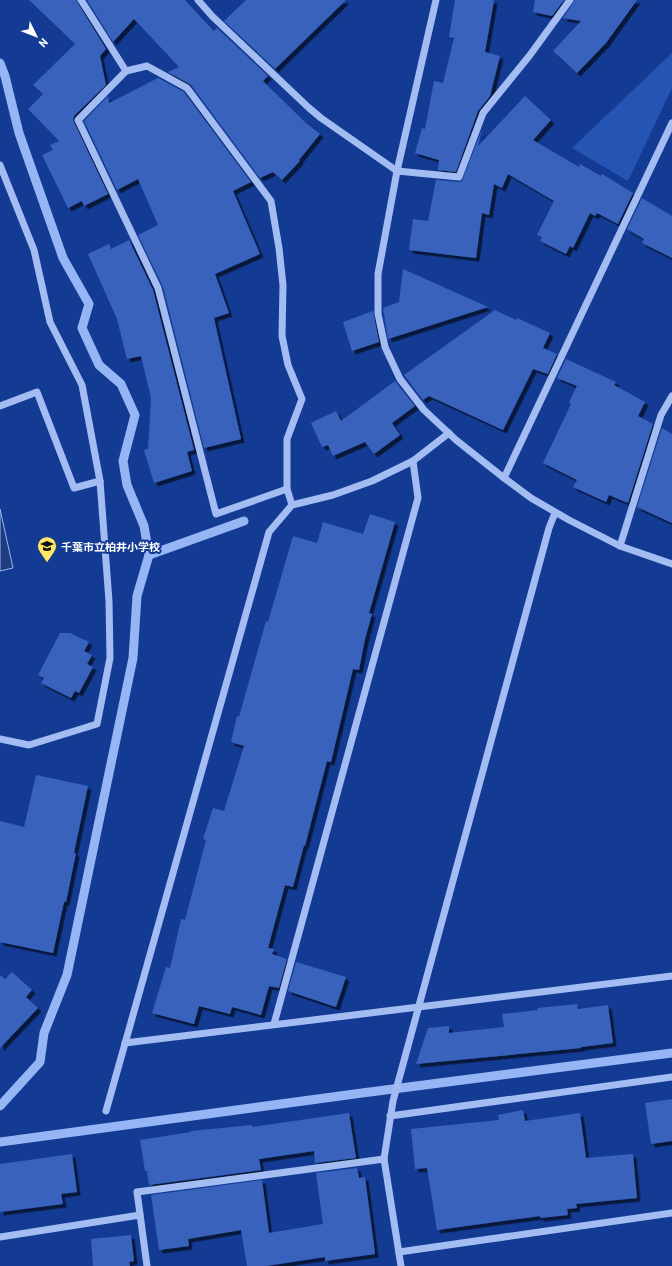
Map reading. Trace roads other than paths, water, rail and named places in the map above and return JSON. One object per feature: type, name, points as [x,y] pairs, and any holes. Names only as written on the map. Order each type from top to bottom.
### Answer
[{"type":"street","points":[[81,0],[126,71]]},
{"type":"street","points":[[198,0],[212,16],[309,108],[397,171],[460,177],[483,113],[530,55],[570,0]]},
{"type":"street","points":[[436,0],[397,171],[378,274],[378,314],[385,347],[400,378],[424,410],[449,433],[504,478],[531,498],[555,513],[620,546],[672,564]]},
{"type":"street","points":[[287,489],[216,514],[158,288],[78,120],[126,71],[147,66],[187,88],[270,201],[279,248],[283,285],[282,336],[288,365],[302,399],[287,439],[287,489],[292,505]]},
{"type":"street","points":[[504,478],[672,123]]},
{"type":"street","points":[[0,165],[34,250],[50,322],[82,385],[100,481],[109,601],[110,658],[97,724],[30,746],[0,739]]},
{"type":"street","points":[[0,406],[37,392],[74,488],[100,481]]},
{"type":"street","points":[[620,546],[661,415],[672,396]]},
{"type":"street","points":[[106,1111],[269,532],[292,505],[333,495],[372,481],[413,461],[449,433]]},
{"type":"street","points":[[274,1024],[418,498],[413,461]]},
{"type":"street","points":[[401,1266],[400,1252],[384,1159],[393,1101],[547,536],[555,513]]},
{"type":"street","points":[[125,1043],[672,976]]},
{"type":"street","points":[[390,1116],[672,1077]]},
{"type":"street","points":[[147,1266],[137,1192],[384,1159]]},
{"type":"street","points":[[400,1252],[672,1213]]},
{"type":"street","points":[[0,1236],[140,1215]]},
{"type":"waterway","points":[[0,63],[5,76],[19,133],[63,258],[89,304],[82,328],[99,365],[121,384],[135,415],[123,461],[127,485],[144,526],[149,555],[137,596],[133,658],[67,975],[44,1033],[40,1062],[0,1106]]},
{"type":"waterway","points":[[149,555],[244,521]]},
{"type":"waterway","points":[[0,1142],[672,1053]]},
{"type":"place","name":"千葉市立柏井小学校","points":[[47,563]]}]
